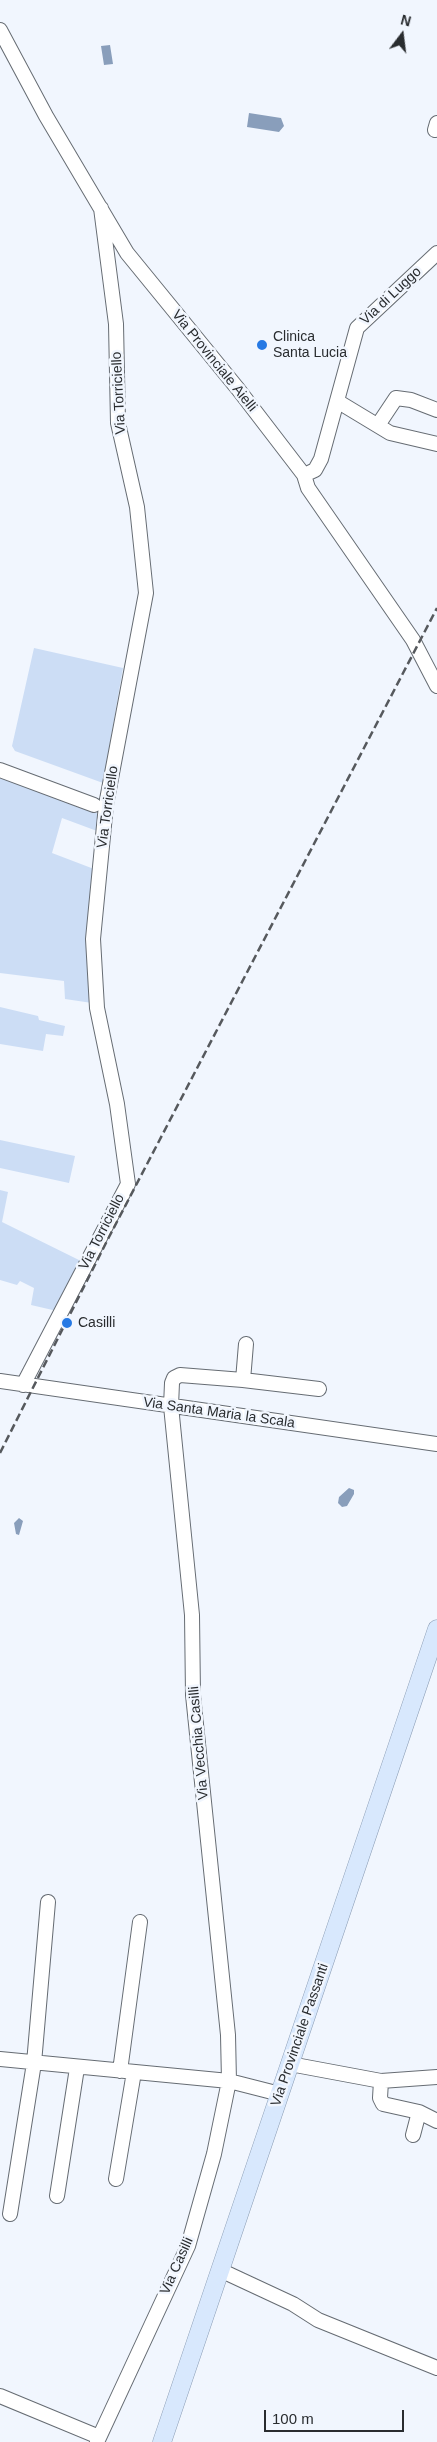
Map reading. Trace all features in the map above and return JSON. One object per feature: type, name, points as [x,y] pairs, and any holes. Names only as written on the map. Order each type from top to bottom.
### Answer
[{"type":"main road","name":"Via Provinciale Passanti","points":[[162,2442],[437,1628]]},
{"type":"street","name":"Via Provinciale Aielli","points":[[0,30],[46,116],[127,253],[238,389],[304,475],[308,488],[413,640],[437,686]]},
{"type":"street","name":"Via Torriciello","points":[[23,1385],[128,1184],[117,1104],[97,1008],[93,940],[106,805],[146,593],[137,507],[118,424],[116,324],[101,208]]},
{"type":"street","name":"Via di Luggo","points":[[304,475],[316,470],[357,328],[437,253]]},
{"type":"street","points":[[378,425],[396,398],[411,400],[437,410]]},
{"type":"street","points":[[337,401],[390,433],[437,444]]},
{"type":"street","name":"Via Torriciello","points":[[0,770],[94,805]]},
{"type":"street","points":[[246,1344],[243,1380],[319,1389]]},
{"type":"street","name":"Via Vecchia Casilli","points":[[229,2081],[228,2035],[194,1695],[191,1605],[171,1406],[174,1378],[180,1376],[243,1380]]},
{"type":"street","name":"Via Santa Maria la Scala","points":[[0,1381],[437,1444]]},
{"type":"street","points":[[10,2214],[34,2063],[48,1902]]},
{"type":"street","points":[[120,2071],[140,1922]]},
{"type":"street","points":[[0,2059],[76,2068],[229,2081],[280,2094]]},
{"type":"street","points":[[290,2064],[381,2081],[437,2077]]},
{"type":"street","points":[[57,2196],[76,2068]]},
{"type":"street","points":[[116,2179],[134,2072]]},
{"type":"street","name":"Via Casilli","points":[[100,2440],[188,2246],[214,2154],[229,2081]]},
{"type":"street","points":[[381,2081],[380,2098],[383,2104],[419,2112],[437,2121]]},
{"type":"street","points":[[413,2134],[419,2112]]},
{"type":"street","points":[[220,2270],[292,2304],[318,2320],[437,2368]]},
{"type":"street","points":[[0,2396],[100,2440]]},
{"type":"shaded area","points":[[110,45],[113,64],[104,65],[101,46]]},
{"type":"shaded area","points":[[249,113],[281,118],[284,126],[279,132],[247,127]]},
{"type":"shaded area","points":[[34,648],[123,668],[103,783],[15,751],[12,746]]},
{"type":"shaded area","points":[[0,776],[99,814],[97,831],[62,818],[52,853],[94,869],[92,1003],[65,999],[64,981],[0,973]]},
{"type":"shaded area","points":[[0,1007],[38,1016],[39,1020],[65,1026],[63,1036],[46,1034],[43,1051],[0,1044]]},
{"type":"shaded area","points":[[0,1140],[75,1156],[69,1183],[0,1168]]},
{"type":"shaded area","points":[[0,1190],[8,1192],[2,1222],[83,1262],[57,1311],[31,1305],[34,1288],[20,1281],[17,1285],[0,1280]]},
{"type":"shaded area","points":[[349,1488],[354,1490],[354,1494],[347,1506],[342,1507],[338,1503],[339,1497]]},
{"type":"shaded area","points":[[19,1518],[23,1521],[19,1535],[16,1534],[14,1523]]},
{"type":"railway","points":[[0,1453],[109,1237],[437,608]]},
{"type":"place","name":"Clinica Santa Lucia","points":[[262,345]]},
{"type":"place","name":"Casilli","points":[[67,1323]]}]
